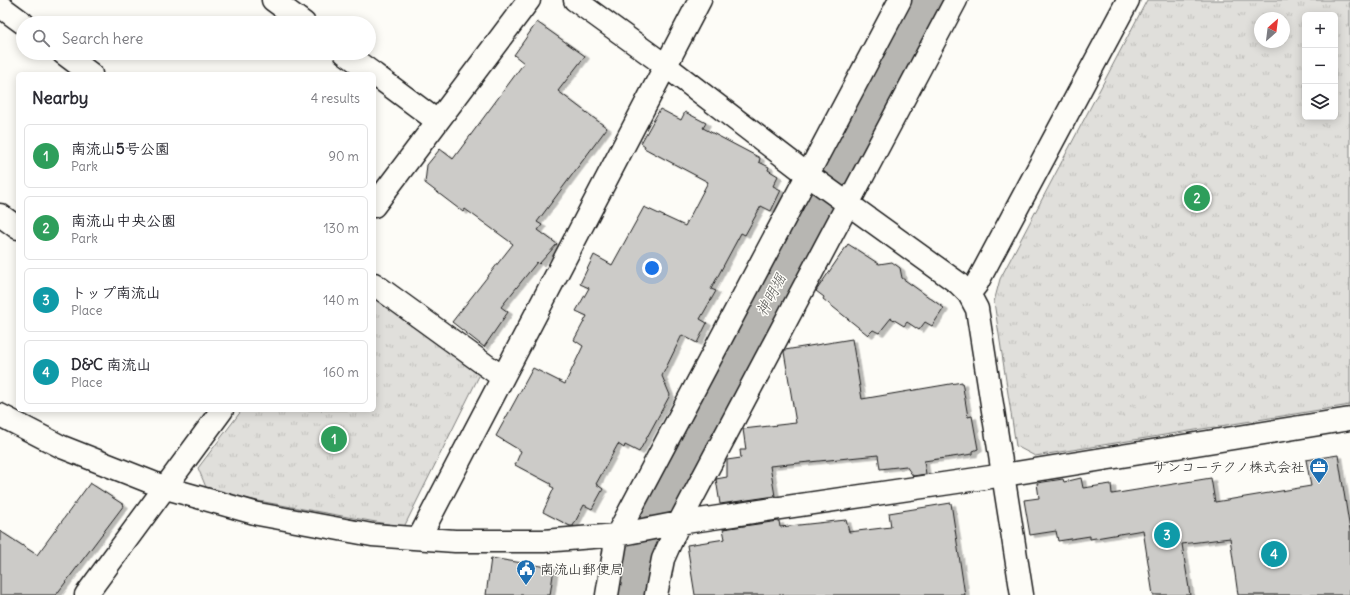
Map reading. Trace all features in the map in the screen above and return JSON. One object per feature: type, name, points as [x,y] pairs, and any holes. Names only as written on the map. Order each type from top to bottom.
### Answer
[{"type":"street","points":[[273,0],[295,16]]},
{"type":"street","points":[[376,203],[529,0]]},
{"type":"street","points":[[575,0],[666,66],[813,178],[958,283],[969,294],[977,309],[1022,595]]},
{"type":"street","points":[[419,538],[700,0]]},
{"type":"street","points":[[607,595],[617,535],[813,178],[900,0]]},
{"type":"street","points":[[656,595],[663,559],[679,524],[845,200],[956,0]]},
{"type":"street","points":[[969,294],[976,285],[1128,0]]},
{"type":"street","points":[[0,6],[16,18]]},
{"type":"street","points":[[72,60],[88,72]]},
{"type":"street","points":[[355,60],[371,72]]},
{"type":"street","points":[[376,75],[438,121]]},
{"type":"street","points":[[0,215],[16,227]]},
{"type":"street","points":[[376,285],[502,377]]},
{"type":"street","points":[[86,595],[221,412]]},
{"type":"street","points":[[0,415],[62,447],[166,488],[258,514],[310,525],[372,535],[419,538],[544,541],[617,535],[679,524],[1004,475],[1350,419]]},
{"type":"green space","points":[[1147,0],[1350,0],[1350,405],[1035,456],[1016,446],[994,302],[1000,279]]},
{"type":"green space","points":[[376,298],[480,374],[404,527],[208,492],[198,468],[240,412],[376,412]]},
{"type":"building","points":[[537,22],[585,56],[558,91],[607,128],[537,222],[542,225],[538,230],[557,244],[539,264],[537,262],[501,307],[508,312],[484,347],[452,322],[513,244],[465,209],[463,212],[425,183],[427,165],[440,149],[453,159],[524,63],[514,55]]},
{"type":"building","points":[[660,109],[681,120],[685,112],[706,123],[703,128],[760,158],[759,162],[769,167],[768,170],[778,176],[773,186],[781,190],[771,211],[761,206],[745,235],[741,233],[711,289],[716,291],[700,319],[707,323],[697,343],[682,335],[662,376],[670,395],[639,452],[625,445],[624,448],[618,444],[596,484],[603,489],[592,509],[584,505],[573,526],[570,526],[543,512],[554,488],[550,486],[551,484],[515,465],[521,451],[496,436],[533,368],[565,384],[583,346],[574,340],[587,316],[576,311],[589,288],[580,284],[594,255],[612,265],[644,207],[685,226],[708,182],[644,148],[645,146],[641,143]]},
{"type":"building","points":[[848,244],[879,264],[892,262],[900,268],[902,278],[944,308],[932,326],[925,322],[919,330],[907,322],[904,326],[891,318],[879,333],[873,330],[868,335],[823,299],[824,297],[816,291]]},
{"type":"building","points":[[852,339],[862,399],[962,382],[968,417],[972,416],[978,449],[973,451],[973,454],[924,461],[926,474],[913,476],[906,466],[880,469],[878,455],[770,466],[775,496],[720,504],[716,479],[727,477],[727,460],[741,458],[740,450],[746,450],[743,429],[796,423],[784,352],[785,350]]},
{"type":"building","points":[[1338,455],[1350,530],[1350,595],[1238,595],[1230,538],[1182,544],[1190,595],[1153,595],[1143,530],[1090,539],[1090,536],[1058,541],[1056,531],[1030,535],[1024,500],[1039,498],[1037,483],[1063,479],[1064,482],[1081,478],[1083,488],[1111,484],[1112,494],[1211,478],[1215,502],[1311,486],[1306,460]]},
{"type":"building","points":[[90,483],[124,505],[56,595],[0,595],[0,531],[37,555]]},
{"type":"building","points":[[951,503],[965,595],[695,595],[687,545],[725,539],[723,529],[779,521],[780,527],[846,520],[849,532],[891,527],[889,513]]},
{"type":"building","points":[[491,558],[554,568],[550,595],[486,595]]},
{"type":"waterway","name":"神明堀","points":[[628,595],[633,564],[683,462],[926,0]]},
{"type":"place","name":"南流山中央公園","points":[[1197,198]]},
{"type":"place","name":"南流山5号公園","points":[[334,439]]},
{"type":"place","name":"サンコーテクノ株式会社","points":[[1319,484]]},
{"type":"place","name":"トップ南流山","points":[[1167,535]]},
{"type":"place","name":"D&C 南流山","points":[[1274,554]]},
{"type":"place","name":"南流山郵便局","points":[[526,586]]}]
